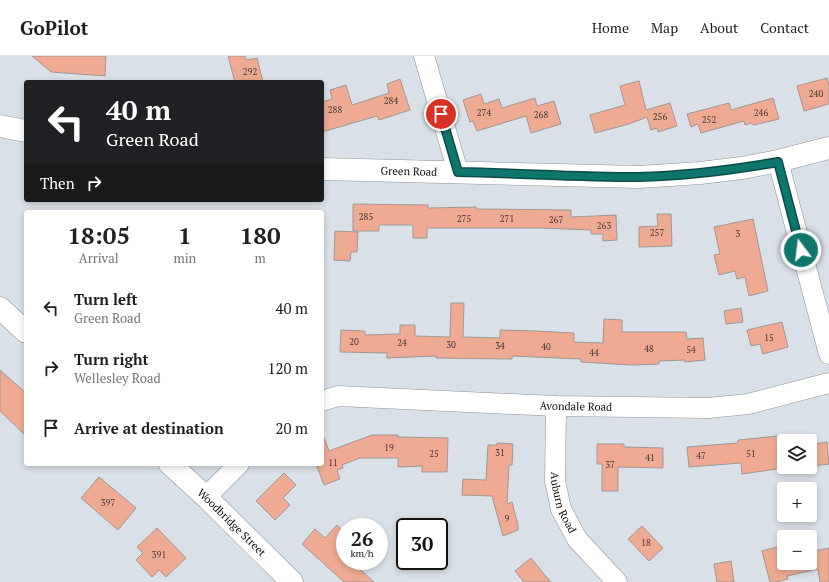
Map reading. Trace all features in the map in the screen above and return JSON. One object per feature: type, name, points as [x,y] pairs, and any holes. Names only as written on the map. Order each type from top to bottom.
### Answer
[{"type":"street","points":[[424,56],[458,172]]},
{"type":"street","points":[[0,126],[24,131]]},
{"type":"street","name":"Green Road","points":[[324,168],[639,177],[700,173],[742,168],[778,162],[829,148]]},
{"type":"street","points":[[778,162],[829,354]]},
{"type":"street","points":[[0,308],[24,330]]},
{"type":"street","name":"Avondale Road","points":[[324,400],[338,396],[556,406],[708,408],[748,404],[829,383]]},
{"type":"street","name":"Auburn Road","points":[[556,406],[555,481],[560,509],[577,538],[617,582]]},
{"type":"street","name":"Woodbridge Street","points":[[172,466],[206,497],[292,582]]},
{"type":"street","points":[[206,497],[237,466]]},
{"type":"building","points":[[32,56],[106,56],[105,76],[51,72]]},
{"type":"building","points":[[228,56],[245,56],[246,60],[257,58],[262,80],[234,80]]},
{"type":"building","points":[[827,78],[829,85],[829,104],[804,111],[797,86]]},
{"type":"building","points":[[400,79],[410,110],[379,120],[377,116],[324,131],[324,101],[332,99],[330,90],[346,85],[352,105],[389,93],[387,84]]},
{"type":"building","points":[[639,81],[646,110],[670,103],[677,126],[658,132],[657,128],[651,130],[647,117],[629,124],[595,133],[590,115],[625,105],[620,86]]},
{"type":"building","points":[[481,94],[484,104],[499,99],[502,108],[535,98],[537,106],[554,101],[561,124],[531,133],[526,116],[477,131],[473,121],[470,122],[463,100]]},
{"type":"building","points":[[773,98],[779,119],[754,125],[751,123],[745,125],[744,121],[701,133],[698,124],[691,127],[687,114],[729,103],[731,110]]},
{"type":"building","points":[[353,204],[428,205],[428,208],[476,207],[476,209],[571,210],[571,217],[616,215],[617,240],[603,241],[603,234],[591,234],[591,230],[541,228],[427,228],[427,238],[413,238],[413,225],[379,225],[379,231],[353,231]]},
{"type":"building","points":[[657,214],[671,214],[672,246],[639,247],[639,227],[658,226]]},
{"type":"building","points":[[753,219],[768,291],[749,296],[745,277],[737,279],[735,271],[719,275],[714,255],[720,254],[714,227]]},
{"type":"building","points":[[335,231],[358,232],[357,252],[351,252],[350,261],[334,260]]},
{"type":"building","points":[[451,303],[464,303],[463,337],[500,338],[500,330],[535,331],[574,333],[574,342],[603,343],[604,319],[622,320],[622,332],[686,332],[687,339],[703,338],[705,360],[685,362],[685,360],[659,361],[659,364],[632,365],[581,362],[581,359],[512,356],[512,359],[436,358],[436,356],[387,358],[387,353],[340,352],[341,330],[365,331],[365,335],[400,334],[400,325],[415,325],[415,336],[450,337]]},
{"type":"building","points":[[741,308],[743,322],[726,324],[724,311]]},
{"type":"building","points":[[782,322],[788,347],[763,354],[760,344],[751,346],[747,330]]},
{"type":"building","points":[[0,370],[24,391],[24,434],[0,411]]},
{"type":"building","points":[[372,435],[448,438],[447,472],[422,472],[422,466],[398,467],[398,458],[360,458],[342,465],[343,468],[337,470],[340,479],[324,485],[317,466],[324,466],[324,438],[329,451]]},
{"type":"building","points":[[777,436],[777,469],[742,474],[741,463],[689,467],[687,447],[738,443],[738,440]]},
{"type":"building","points":[[827,442],[829,464],[817,465],[817,444]]},
{"type":"building","points":[[497,443],[513,444],[512,465],[509,465],[507,504],[512,502],[518,530],[503,536],[492,496],[462,495],[463,479],[486,480],[488,445],[497,445]]},
{"type":"building","points":[[597,444],[624,444],[624,447],[663,448],[663,468],[618,467],[618,491],[602,491],[602,464],[597,464]]},
{"type":"building","points":[[284,473],[296,485],[283,498],[290,505],[275,520],[256,501]]},
{"type":"building","points":[[99,477],[136,508],[118,530],[81,498]]},
{"type":"building","points":[[336,526],[336,570],[361,570],[374,582],[344,582],[302,544],[315,529],[325,538]]},
{"type":"building","points":[[642,526],[663,548],[649,561],[628,539]]},
{"type":"building","points":[[157,528],[186,558],[166,577],[159,570],[152,577],[136,560],[143,553],[137,547]]},
{"type":"building","points":[[777,547],[777,570],[814,570],[787,576],[788,579],[770,582],[762,551]]},
{"type":"building","points":[[829,548],[829,582],[820,582],[817,550]]},
{"type":"building","points":[[531,558],[551,582],[524,582],[515,571]]},
{"type":"building","points":[[731,561],[734,582],[717,582],[714,564]]},
{"type":"route","points":[[441,114],[458,172],[639,177],[700,173],[778,162],[801,250]]}]
